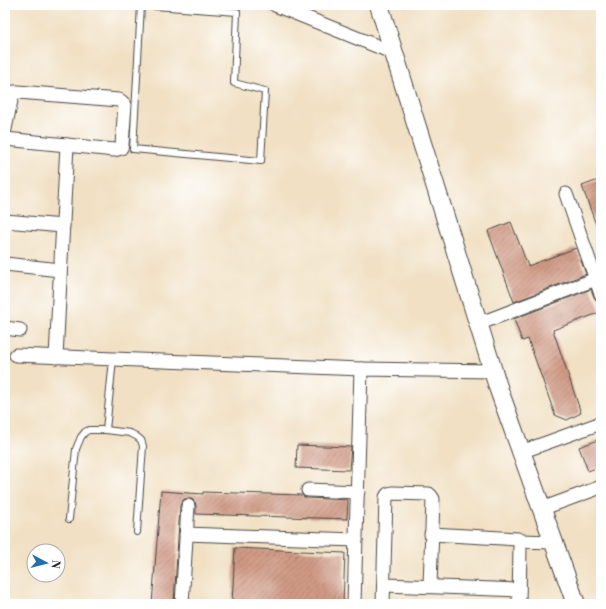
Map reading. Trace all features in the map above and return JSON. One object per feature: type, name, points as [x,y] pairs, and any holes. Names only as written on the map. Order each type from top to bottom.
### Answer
[{"type":"street","points":[[275,5],[394,53]]},
{"type":"street","points":[[379,5],[493,371],[576,604]]},
{"type":"street","points":[[5,129],[14,92],[119,100],[125,105],[126,108],[122,145],[121,148],[114,150],[5,139]]},
{"type":"street","points":[[56,357],[67,145]]},
{"type":"street","points":[[566,194],[601,294]]},
{"type":"street","points":[[5,221],[63,226]]},
{"type":"street","points":[[5,264],[60,270]]},
{"type":"street","points":[[478,324],[596,279]]},
{"type":"street","points":[[5,328],[20,330]]},
{"type":"street","points":[[16,356],[361,369],[493,371]]},
{"type":"street","points":[[354,604],[361,369]]},
{"type":"street","points":[[521,452],[601,423]]},
{"type":"street","points":[[541,509],[601,487]]},
{"type":"street","points":[[308,490],[358,492]]},
{"type":"street","points":[[383,604],[386,497],[388,494],[429,494],[433,499],[430,586]]},
{"type":"street","points":[[182,604],[188,506]]},
{"type":"street","points":[[186,534],[356,540]]},
{"type":"street","points":[[431,534],[553,542]]},
{"type":"street","points":[[519,604],[520,541]]},
{"type":"street","points":[[384,585],[519,590]]},
{"type":"lane","points":[[141,5],[237,12],[234,83],[265,91],[261,162],[133,149],[141,5]]},
{"type":"lane","points":[[106,430],[113,359]]},
{"type":"lane","points":[[69,519],[76,449],[81,437],[89,430],[106,430],[130,433],[136,436],[143,446],[136,532]]},
{"type":"building","points":[[601,179],[601,233],[599,233],[582,186]]},
{"type":"building","points":[[511,222],[528,266],[576,248],[586,274],[514,302],[488,231]]},
{"type":"building","points":[[591,289],[601,312],[553,330],[581,413],[567,420],[555,415],[528,339],[522,341],[514,319]]},
{"type":"building","points":[[601,439],[601,466],[588,471],[579,447]]},
{"type":"building","points":[[297,445],[351,447],[349,470],[296,468]]},
{"type":"building","points":[[161,491],[203,494],[203,492],[302,495],[308,498],[348,500],[347,519],[196,514],[195,502],[189,498],[185,499],[182,501],[180,506],[174,604],[152,604]]},
{"type":"building","points":[[235,548],[345,553],[343,604],[232,603]]}]
